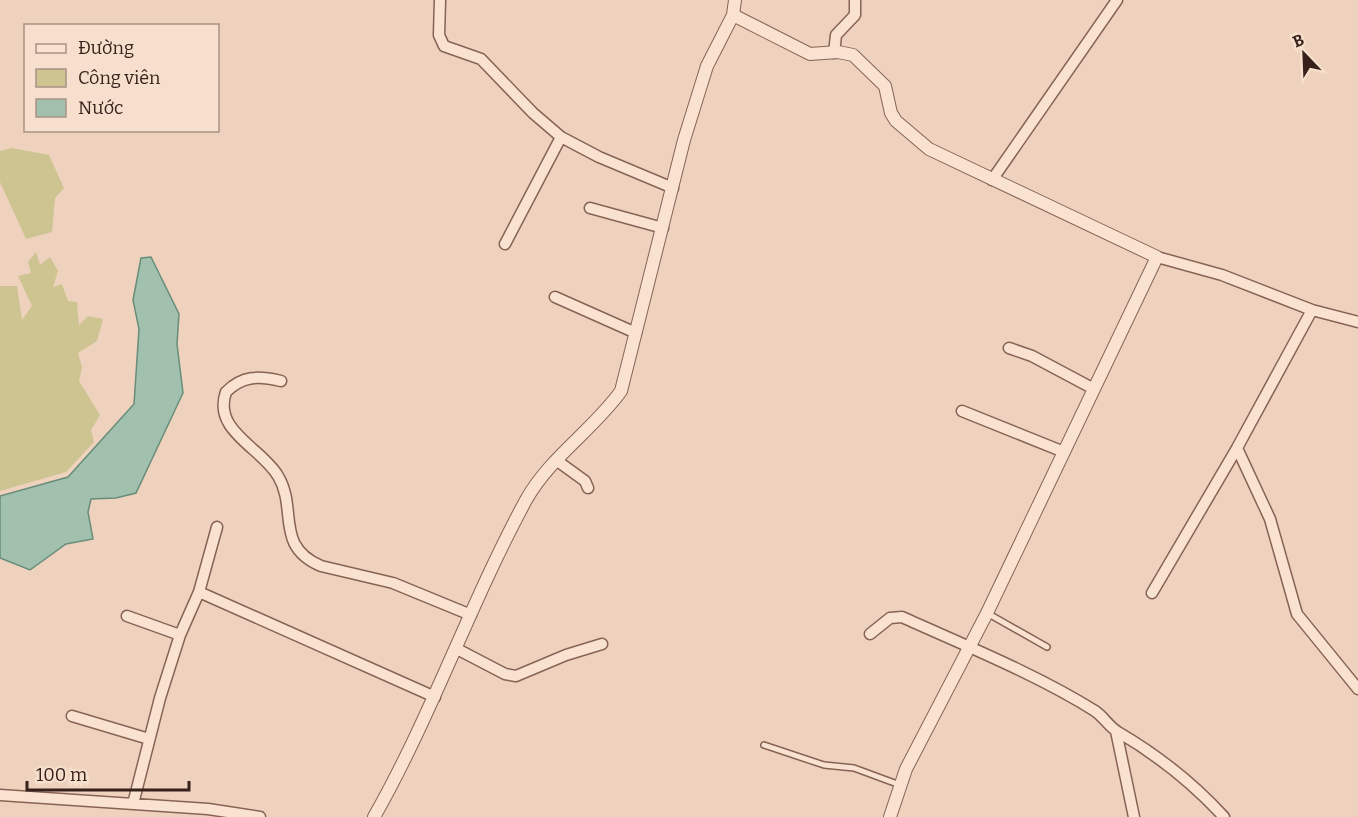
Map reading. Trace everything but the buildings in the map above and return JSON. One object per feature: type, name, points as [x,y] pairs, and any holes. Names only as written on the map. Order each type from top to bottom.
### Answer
[{"type":"street","points":[[440,0],[438,35],[441,44],[481,59],[533,113],[561,137],[599,157],[673,188]]},
{"type":"street","points":[[374,817],[400,771],[526,500],[545,471],[605,413],[621,391],[684,140],[707,66],[733,15],[735,0]]},
{"type":"street","points":[[840,53],[836,35],[855,15],[855,0]]},
{"type":"street","points":[[992,180],[1117,0]]},
{"type":"street","points":[[733,15],[810,54],[840,53],[878,76],[885,86],[891,113],[896,121],[928,149],[1157,257],[1222,275],[1312,310],[1358,322]]},
{"type":"street","points":[[505,244],[561,137]]},
{"type":"street","points":[[590,208],[663,228]]},
{"type":"street","points":[[890,817],[900,785],[970,648],[1157,257]]},
{"type":"street","points":[[555,297],[636,333]]},
{"type":"street","points":[[1152,593],[1237,448],[1312,310]]},
{"type":"street","points":[[1009,348],[1032,356],[1095,389]]},
{"type":"street","points":[[281,381],[260,376],[240,381],[226,392],[224,406],[230,428],[274,470],[281,481],[286,498],[288,525],[297,549],[312,562],[321,566],[393,583],[471,615]]},
{"type":"street","points":[[962,411],[1064,452]]},
{"type":"street","points":[[1237,448],[1270,519],[1297,614],[1358,689]]},
{"type":"street","points":[[556,460],[585,482],[588,488]]},
{"type":"street","points":[[133,804],[149,739],[180,635],[199,592],[218,527]]},
{"type":"street","points":[[199,592],[435,697]]},
{"type":"street","points":[[127,616],[180,635]]},
{"type":"street","points":[[870,634],[890,618],[903,617],[1096,711],[1116,731],[1182,774],[1224,817]]},
{"type":"street","points":[[457,649],[505,674],[516,676],[566,655],[602,644]]},
{"type":"street","points":[[72,716],[149,739]]},
{"type":"street","points":[[1116,731],[1134,817]]},
{"type":"street","points":[[0,795],[208,809],[260,817]]},
{"type":"lane","points":[[987,613],[1047,647]]},
{"type":"lane","points":[[764,745],[824,765],[854,768],[900,785]]},
{"type":"green space","points":[[12,148],[49,155],[64,188],[55,198],[52,232],[26,239],[0,182],[0,151]]},
{"type":"green space","points":[[36,252],[40,265],[50,257],[58,271],[53,287],[62,284],[68,301],[77,302],[79,325],[88,316],[103,319],[97,341],[78,353],[82,367],[79,381],[100,415],[91,430],[94,442],[66,472],[0,491],[0,286],[17,286],[22,320],[32,306],[18,276],[31,273],[28,262]]},
{"type":"water","points":[[151,257],[179,314],[177,344],[183,393],[136,493],[116,498],[91,499],[88,512],[93,539],[66,544],[30,570],[0,558],[0,496],[68,477],[134,404],[139,329],[133,300],[141,258]]}]
